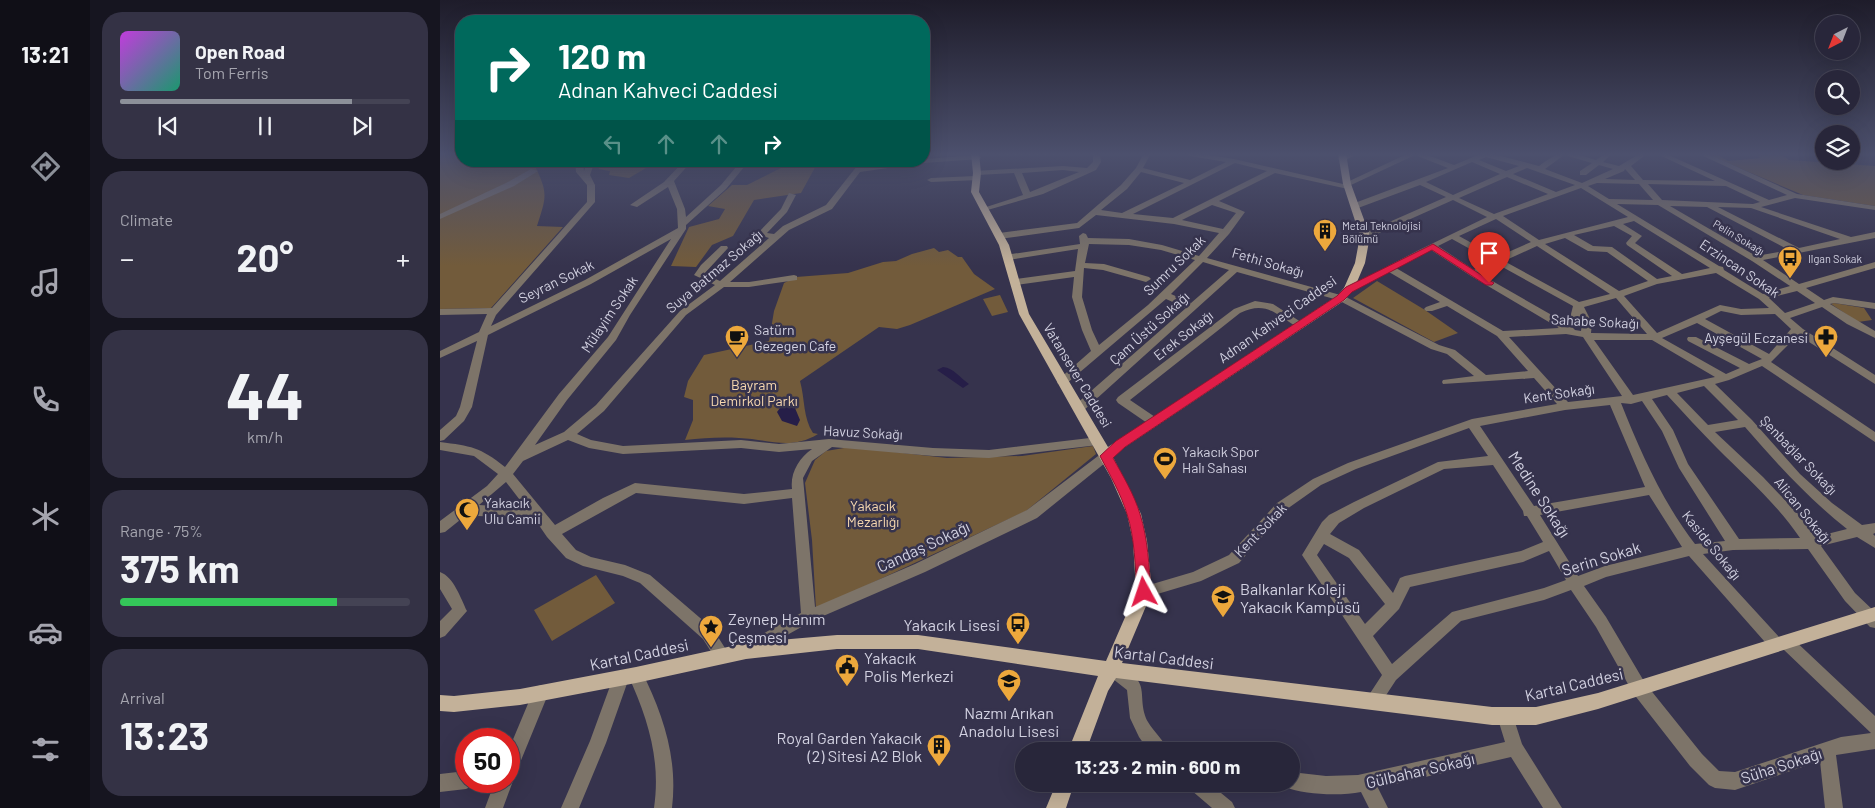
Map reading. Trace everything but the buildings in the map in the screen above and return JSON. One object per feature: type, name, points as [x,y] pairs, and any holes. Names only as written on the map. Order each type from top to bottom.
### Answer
[{"type":"main road","name":"Vatansever Caddesi","points":[[976,191],[1008,258],[1024,314],[1062,382],[1080,408],[1126,494],[1134,514],[1140,541],[1144,592],[1111,670],[1101,688],[1080,742]]},
{"type":"main road","name":"Adnan Kahveci Caddesi","points":[[1106,456],[1120,444],[1345,294],[1360,263],[1365,236],[1350,191]]},
{"type":"main road","name":"Kartal Caddesi","points":[[440,702],[454,704],[540,692],[628,677],[746,651],[837,642],[918,642],[1111,670],[1505,716],[1536,716],[1598,701],[1782,643],[1873,617]]},
{"type":"main road","points":[[1056,808],[1062,792]]},
{"type":"street","points":[[440,217],[497,191]]},
{"type":"street","points":[[440,436],[460,418],[466,407],[484,331],[494,311],[586,210],[591,202],[590,191]]},
{"type":"street","points":[[634,204],[656,191]]},
{"type":"street","points":[[674,191],[682,209],[682,227]]},
{"type":"street","points":[[682,227],[719,191]]},
{"type":"street","name":"Suya Batmaz Sokağı","points":[[518,458],[568,435],[600,408],[683,313],[792,224],[829,207],[842,191]]},
{"type":"street","points":[[1026,191],[1028,196]]},
{"type":"street","points":[[984,209],[1043,191]]},
{"type":"street","points":[[999,236],[1079,225],[1120,191]]},
{"type":"street","points":[[1124,215],[1173,191]]},
{"type":"street","points":[[1174,222],[1235,191]]},
{"type":"street","points":[[1355,206],[1396,191]]},
{"type":"street","points":[[1438,191],[1496,216],[1541,243],[1618,296],[1648,326],[1655,337],[1725,378]]},
{"type":"street","points":[[1365,236],[1470,191]]},
{"type":"street","points":[[1547,191],[1557,195]]},
{"type":"street","points":[[1345,294],[1390,268],[1496,216],[1569,191]]},
{"type":"street","name":"Erzincan Sokak","points":[[1591,191],[1720,269],[1762,297],[1782,313],[1797,329],[1875,380]]},
{"type":"street","name":"Pelin Sokağı","points":[[1649,191],[1660,204],[1754,259],[1875,335]]},
{"type":"street","points":[[1741,191],[1768,203]]},
{"type":"street","points":[[1783,191],[1795,196],[1875,208]]},
{"type":"street","points":[[776,237],[761,234],[784,210],[792,195]]},
{"type":"street","points":[[1608,201],[1753,206],[1795,196]]},
{"type":"street","name":"Sumru Sokak","points":[[1062,382],[1164,295],[1203,258],[1241,212],[1213,202]]},
{"type":"street","points":[[1707,205],[1798,251]]},
{"type":"street","points":[[1753,206],[1849,240]]},
{"type":"street","points":[[1096,212],[1174,222],[1226,232]]},
{"type":"street","points":[[1474,274],[1495,260],[1541,243],[1636,218]]},
{"type":"street","points":[[1616,223],[1638,236],[1630,242],[1633,246],[1678,276]]},
{"type":"street","points":[[1079,225],[1084,243],[1077,297],[1080,310],[1098,352]]},
{"type":"street","name":"Seyran Sokak","points":[[440,355],[484,331],[588,282],[682,227]]},
{"type":"street","name":"Mülayim Sokak","points":[[440,528],[491,489],[506,474],[563,397],[612,338],[682,227]]},
{"type":"street","points":[[1567,235],[1591,249],[1609,249],[1654,282]]},
{"type":"street","points":[[1754,259],[1875,236]]},
{"type":"street","points":[[1454,237],[1578,306],[1587,323],[1586,335]]},
{"type":"street","name":"Fethi Sokağı","points":[[1008,258],[1084,243],[1135,243],[1203,258],[1236,268],[1345,294],[1435,347],[1451,352],[1483,378]]},
{"type":"street","points":[[1433,247],[1564,328],[1586,335],[1631,400]]},
{"type":"street","points":[[724,248],[704,266],[700,275],[720,284],[745,285],[794,278]]},
{"type":"street","points":[[1762,297],[1800,288],[1875,264]]},
{"type":"street","points":[[1016,282],[1080,269],[1104,267],[1146,279]]},
{"type":"street","name":"Çam Üstü Sokağı","points":[[1080,408],[1236,268]]},
{"type":"street","points":[[1390,268],[1501,334],[1564,406]]},
{"type":"street","points":[[1578,306],[1618,296],[1654,282],[1720,269]]},
{"type":"street","points":[[1164,295],[1193,307]]},
{"type":"street","points":[[1782,313],[1834,300],[1875,306]]},
{"type":"street","name":"Erek Sokağı","points":[[1154,422],[1122,400],[1238,311],[1250,304],[1259,302],[1299,324]]},
{"type":"street","points":[[1429,309],[1448,302]]},
{"type":"street","points":[[1564,328],[1576,315],[1578,306]]},
{"type":"street","name":"Sahabe Sokağı","points":[[1501,334],[1566,331],[1596,337],[1655,337],[1697,320],[1720,308],[1741,312],[1782,313]]},
{"type":"street","points":[[440,312],[494,311]]},
{"type":"street","points":[[1697,320],[1751,347],[1766,361],[1875,438]]},
{"type":"street","name":"Kent Sokağı","points":[[1317,482],[1352,466],[1472,423],[1564,406],[1631,400],[1725,378],[1766,361],[1797,329]]},
{"type":"street","points":[[1692,339],[1749,368]]},
{"type":"street","points":[[1448,382],[1537,374]]},
{"type":"street","name":"Şenbağlar Sokağı","points":[[1706,382],[1748,423],[1796,477],[1827,506],[1875,543]]},
{"type":"street","name":"Alican Sokağı","points":[[1669,391],[1706,430],[1759,480],[1813,543],[1850,597],[1873,617]]},
{"type":"street","points":[[1645,397],[1667,430],[1683,465],[1735,545]]},
{"type":"street","name":"Kaside Sokağı","points":[[1614,401],[1652,490],[1691,550],[1782,643],[1875,727]]},
{"type":"street","name":"Medine Sokağı","points":[[1472,423],[1529,512],[1552,544],[1575,584],[1601,622],[1639,688]]},
{"type":"street","points":[[1706,430],[1748,423]]},
{"type":"street","name":"Havuz Sokağı","points":[[568,435],[589,444],[623,450],[741,444],[779,448],[829,443],[933,452],[989,454],[1098,441]]},
{"type":"street","points":[[809,616],[797,478],[808,458],[829,443]]},
{"type":"street","points":[[440,446],[478,453],[506,474],[552,533],[571,554],[588,562],[625,571],[645,580],[708,634],[722,656]]},
{"type":"street","name":"Candaş Sokağı","points":[[746,651],[809,616],[920,568],[1032,514],[1106,456]]},
{"type":"street","points":[[1391,675],[1308,555],[1327,526],[1334,519],[1359,505],[1442,465],[1497,460]]},
{"type":"street","name":"Kent Sokak","points":[[1144,592],[1196,577],[1234,559],[1282,506],[1317,482]]},
{"type":"street","points":[[552,533],[635,488],[744,500],[799,493]]},
{"type":"street","points":[[1529,512],[1652,490]]},
{"type":"street","points":[[469,506],[478,511],[536,513]]},
{"type":"street","name":"Serin Sokak","points":[[1373,701],[1391,675],[1457,616],[1544,594],[1605,572],[1691,550],[1735,545],[1813,543],[1875,528]]},
{"type":"street","points":[[1322,536],[1354,554],[1394,605]]},
{"type":"street","points":[[1364,635],[1394,605],[1405,582],[1523,556],[1552,544]]},
{"type":"street","points":[[440,578],[460,610],[440,631]]},
{"type":"street","points":[[1111,670],[1131,680],[1137,716],[1147,737],[1152,742]]},
{"type":"street","points":[[570,808],[628,677],[647,697],[660,735],[666,791],[663,808]]},
{"type":"street","name":"Süha Sokağı","points":[[1639,688],[1696,760],[1715,779],[1735,781],[1841,745],[1875,741]]},
{"type":"street","points":[[520,742],[540,692]]},
{"type":"street","points":[[1505,716],[1515,748],[1554,808]]},
{"type":"street","name":"Gülbahar Sokağı","points":[[1300,782],[1326,785],[1365,782],[1515,748]]},
{"type":"street","points":[[1826,750],[1834,808]]},
{"type":"street","points":[[440,784],[455,782]]},
{"type":"street","points":[[1365,782],[1379,808]]},
{"type":"street","points":[[1207,792],[1226,808]]},
{"type":"street","points":[[494,808],[500,793]]},
{"type":"green space","points":[[440,191],[544,191],[543,207],[537,226],[563,227],[491,308],[440,309]]},
{"type":"green space","points":[[725,191],[802,191],[801,193],[754,200],[733,236],[712,245],[696,267],[671,266],[689,227],[719,219],[725,209],[708,206]]},
{"type":"green space","points":[[1793,191],[1875,191],[1875,206],[1803,195]]},
{"type":"green space","name":"Bayram Demirkol Parkı","points":[[934,248],[939,252],[948,250],[958,257],[962,257],[974,274],[995,289],[910,325],[897,329],[879,327],[800,381],[807,421],[813,433],[818,434],[808,439],[789,443],[732,438],[685,440],[693,420],[693,400],[684,397],[688,381],[704,355],[769,341],[774,311],[784,283],[796,277],[848,273],[883,262],[896,261]]},
{"type":"green space","points":[[1377,281],[1425,310],[1458,333],[1434,342],[1353,298]]},
{"type":"green space","points":[[1000,295],[1008,312],[992,316],[983,299]]},
{"type":"green space","points":[[1831,304],[1864,308],[1872,320],[1858,322]]},
{"type":"green space","name":"Yakacık Mezarlığı","points":[[1093,446],[1096,454],[1026,511],[816,609],[812,540],[805,483],[815,460],[826,451],[850,447],[947,458],[1022,456]]},
{"type":"green space","points":[[596,575],[615,603],[552,641],[534,610]]},
{"type":"shaded area","points":[[943,367],[954,371],[969,384],[963,388],[937,370]]},
{"type":"shaded area","points":[[785,402],[795,408],[800,420],[797,426],[782,421],[777,412],[780,408],[778,404]]},
{"type":"place","name":"Metal Teknolojisi Bölümü","points":[[1325,252]]},
{"type":"place","name":"Ilgan Sokak","points":[[1790,279]]},
{"type":"place","name":"Satürn Gezegen Cafe","points":[[737,358]]},
{"type":"place","name":"Ayşegül Eczanesi","points":[[1826,358]]},
{"type":"place","name":"Yakacık Spor Halı Sahası","points":[[1165,480]]},
{"type":"place","name":"Yakacık Ulu Camii","points":[[467,531]]},
{"type":"place","name":"Balkanlar Koleji Yakacık Kampüsü","points":[[1223,618]]},
{"type":"place","name":"Yakacık Lisesi","points":[[1018,645]]},
{"type":"place","name":"Zeynep Hanım Çeşmesi","points":[[711,648]]},
{"type":"place","name":"Yakacık Polis Merkezi","points":[[847,687]]},
{"type":"place","name":"Nazmı Arıkan Anadolu Lisesi","points":[[1009,702]]},
{"type":"place","name":"Royal Garden Yakacık (2) Sitesi A2 Blok","points":[[939,767]]},
{"type":"route","points":[[1144,592],[1140,541],[1134,514],[1106,456],[1120,444],[1341,298],[1349,290],[1433,247],[1489,283]]}]
